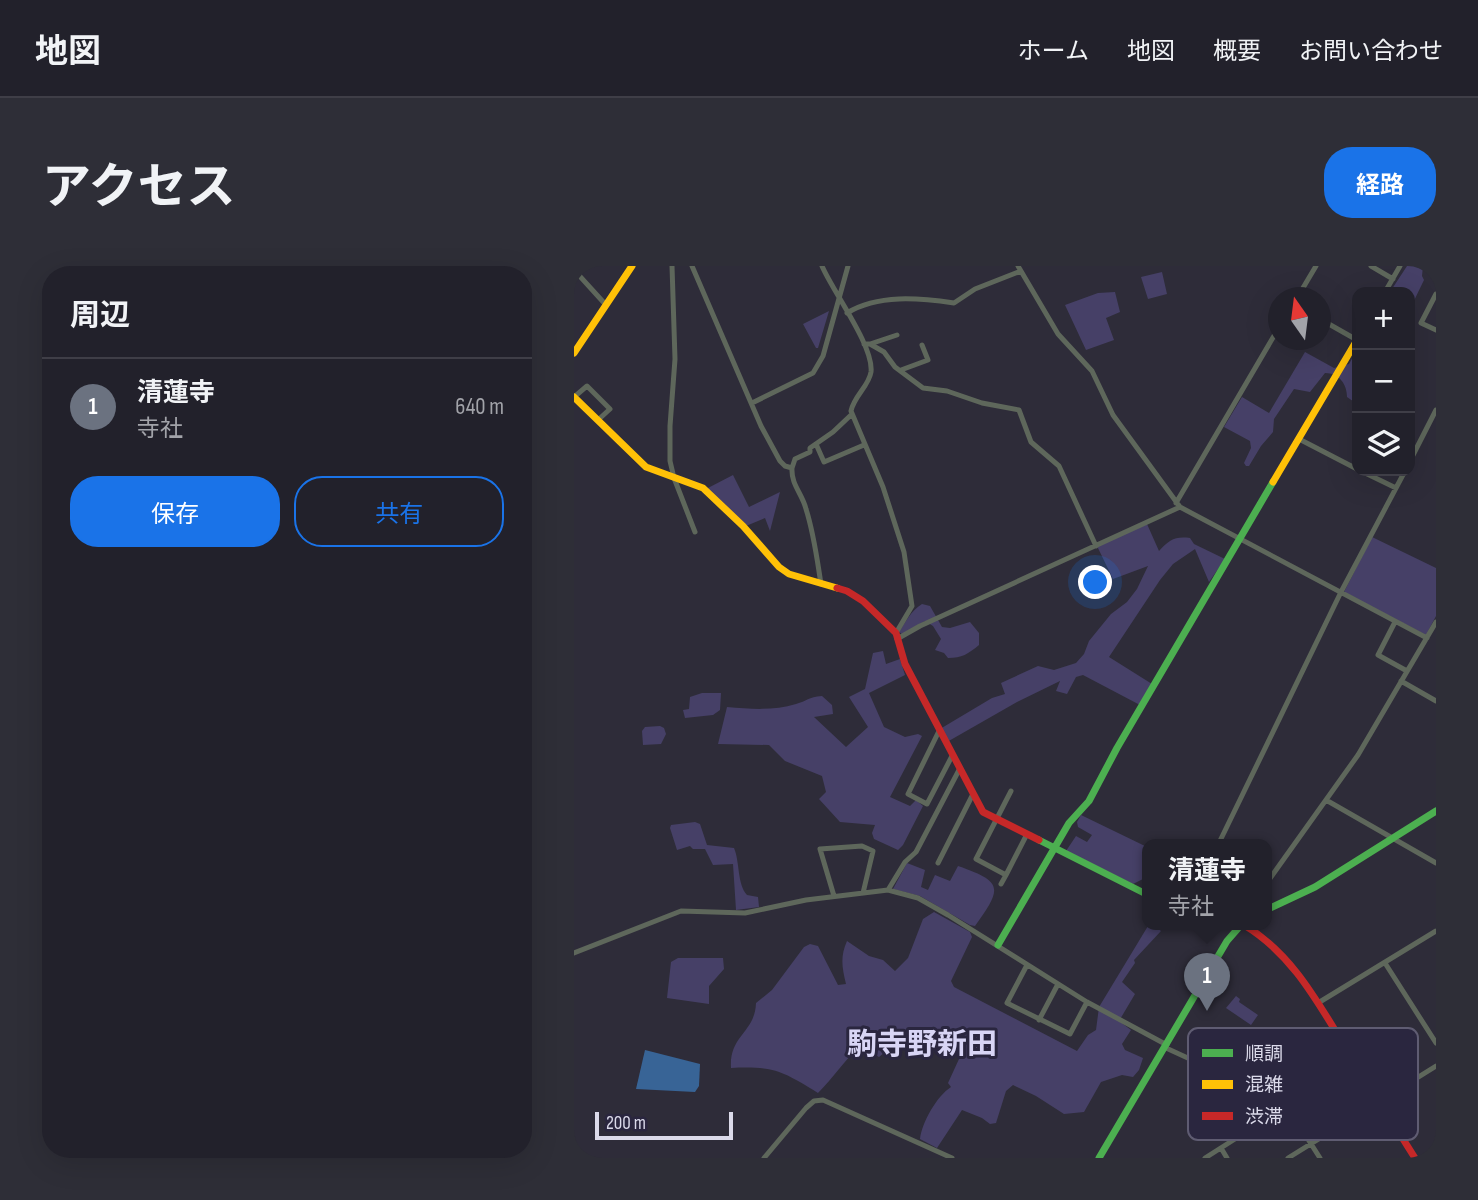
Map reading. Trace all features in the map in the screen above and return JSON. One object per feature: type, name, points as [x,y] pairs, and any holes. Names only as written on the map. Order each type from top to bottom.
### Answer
[{"type":"street","points":[[574,353],[632,266]]},
{"type":"street","points":[[672,266],[675,359],[670,452],[674,478],[695,532]]},
{"type":"street","points":[[692,266],[773,450],[783,465],[792,468]]},
{"type":"street","points":[[822,266],[839,301],[867,344],[871,369],[866,382],[855,397],[851,415],[883,487],[906,563],[912,606],[897,636]]},
{"type":"street","points":[[752,404],[813,373],[823,356],[848,266]]},
{"type":"street","points":[[1304,287],[1316,266]]},
{"type":"street","points":[[1371,266],[1393,279]]},
{"type":"street","points":[[1388,287],[1400,266]]},
{"type":"street","points":[[847,313],[872,302],[920,298],[954,303],[975,289],[1019,269],[1063,340],[1092,371],[1113,415],[1178,505],[1427,638]]},
{"type":"street","points":[[575,271],[607,305]]},
{"type":"street","points":[[1436,294],[1433,307],[1421,323],[1436,330]]},
{"type":"street","points":[[1331,325],[1352,337]]},
{"type":"street","points":[[867,344],[897,335]]},
{"type":"street","points":[[867,344],[884,352],[895,367],[923,388],[1018,411],[1031,442],[1059,466],[1096,546]]},
{"type":"street","points":[[901,370],[928,360],[922,345]]},
{"type":"street","points":[[897,636],[1096,546],[1178,505],[1268,348]]},
{"type":"street","points":[[998,946],[1069,823],[1089,801],[1352,349]]},
{"type":"street","points":[[598,420],[610,409],[587,386],[574,397],[639,462],[703,488],[789,574],[856,596],[897,636],[905,664],[983,813],[1142,893]]},
{"type":"street","points":[[1415,451],[1436,411]]},
{"type":"street","points":[[821,584],[812,531],[804,502],[792,480],[792,468],[795,459],[810,452],[810,448],[851,415]]},
{"type":"street","points":[[1299,439],[1352,466]]},
{"type":"street","points":[[816,444],[824,462],[864,446]]},
{"type":"street","points":[[1371,476],[1395,488]]},
{"type":"street","points":[[1221,839],[1341,592],[1402,476]]},
{"type":"street","points":[[1395,621],[1378,655],[1407,671]]},
{"type":"street","points":[[1272,876],[1358,755],[1436,622]]},
{"type":"street","points":[[1401,681],[1436,701]]},
{"type":"street","points":[[939,731],[908,794],[927,804],[952,756]]},
{"type":"street","points":[[888,890],[905,862],[916,852],[960,770]]},
{"type":"street","points":[[1006,875],[976,859],[1011,791]]},
{"type":"street","points":[[937,863],[973,794]]},
{"type":"street","points":[[1326,800],[1436,863]]},
{"type":"street","points":[[1272,907],[1315,887],[1436,811]]},
{"type":"street","points":[[1001,884],[1026,836]]},
{"type":"street","points":[[834,897],[820,849],[862,846],[873,851],[863,893]]},
{"type":"street","points":[[574,953],[681,911],[735,914],[888,890],[918,898],[1087,1002],[1188,1057]]},
{"type":"street","points":[[1099,1158],[1227,942],[1238,930]]},
{"type":"street","points":[[1256,930],[1281,952],[1334,1028]]},
{"type":"street","points":[[1318,1003],[1436,931]]},
{"type":"street","points":[[1385,962],[1436,1043]]},
{"type":"street","points":[[1027,965],[1007,1003],[1070,1034],[1087,1002]]},
{"type":"street","points":[[1039,1020],[1058,984]]},
{"type":"street","points":[[1418,1077],[1436,1066]]},
{"type":"street","points":[[764,1158],[806,1108],[814,1101],[823,1100],[952,1158]]},
{"type":"street","points":[[1205,1158],[1233,1140]]},
{"type":"street","points":[[1309,1140],[1320,1158]]},
{"type":"street","points":[[1288,1158],[1318,1140]]},
{"type":"street","points":[[1404,1140],[1415,1158]]},
{"type":"street","points":[[1221,1148],[1227,1158]]},
{"type":"shaded area","points":[[1407,266],[1423,266],[1424,280],[1415,299],[1415,287],[1393,287]]},
{"type":"shaded area","points":[[1162,272],[1167,294],[1148,299],[1141,277]]},
{"type":"shaded area","points":[[1115,292],[1120,312],[1106,318],[1114,340],[1086,350],[1065,305],[1098,293]]},
{"type":"shaded area","points":[[829,311],[818,348],[816,348],[803,324]]},
{"type":"shaded area","points":[[1305,352],[1334,368],[1349,364],[1352,358],[1352,400],[1347,397],[1341,380],[1330,373],[1325,373],[1310,392],[1294,389],[1274,419],[1273,432],[1249,466],[1246,466],[1244,463],[1251,448],[1250,441],[1224,427],[1242,397],[1269,413]]},
{"type":"shaded area","points":[[733,475],[749,507],[780,492],[770,531],[765,518],[746,526],[706,489]]},
{"type":"shaded area","points":[[1147,524],[1159,551],[1173,540],[1190,538],[1194,544],[1225,559],[1209,582],[1195,549],[1173,564],[1109,657],[1152,684],[1140,705],[1083,675],[1076,677],[1067,694],[1056,691],[1060,681],[947,742],[940,729],[992,698],[1005,694],[1001,683],[1038,666],[1054,670],[1076,663],[1084,654],[1089,641],[1111,614],[1127,602],[1137,589],[1148,566],[1113,579],[1097,546]]},
{"type":"shaded area","points":[[1372,537],[1436,568],[1436,616],[1426,635],[1344,592]]},
{"type":"shaded area","points":[[922,604],[930,606],[942,627],[950,628],[970,622],[979,633],[979,645],[965,655],[948,658],[944,653],[935,650],[941,639],[933,626],[925,621],[902,634],[899,632]]},
{"type":"shaded area","points":[[883,651],[886,664],[900,659],[905,675],[869,693],[884,727],[905,737],[918,734],[922,736],[890,797],[910,806],[916,800],[923,806],[898,850],[874,839],[872,833],[875,825],[840,822],[819,799],[826,792],[822,776],[785,761],[769,745],[718,744],[727,707],[779,708],[822,696],[832,705],[833,714],[814,717],[846,747],[868,727],[849,697],[865,689],[873,653]]},
{"type":"shaded area","points":[[702,693],[721,693],[720,710],[713,715],[685,718],[683,710],[689,709],[690,697]]},
{"type":"shaded area","points":[[660,726],[666,734],[661,744],[643,745],[642,731],[645,727]]},
{"type":"shaded area","points":[[1081,815],[1142,845],[1142,880],[1133,884],[1066,851],[1076,836],[1087,842],[1092,835],[1078,827],[1077,822]]},
{"type":"shaded area","points":[[695,822],[700,824],[707,845],[734,848],[744,890],[747,895],[758,897],[759,907],[736,910],[733,864],[713,865],[705,849],[693,849],[690,846],[677,850],[671,825]]},
{"type":"shaded area","points":[[907,863],[925,870],[921,887],[928,890],[935,875],[950,881],[958,866],[991,882],[994,895],[975,926],[920,896],[893,889]]},
{"type":"shaded area","points":[[934,912],[970,932],[972,937],[951,981],[954,987],[1077,1051],[1088,1035],[1096,1030],[1099,1007],[1146,930],[1160,930],[1134,960],[1135,963],[1122,982],[1135,994],[1119,1021],[1131,1030],[1122,1044],[1125,1050],[1143,1058],[1139,1070],[1133,1077],[1122,1075],[1101,1082],[1084,1112],[1064,1114],[1013,1085],[1006,1091],[996,1123],[990,1124],[962,1110],[937,1148],[920,1139],[921,1132],[936,1103],[951,1087],[948,1083],[959,1059],[966,1051],[941,1040],[934,1029],[926,1032],[915,1047],[911,1043],[904,1048],[891,1047],[879,1057],[860,1046],[818,1093],[768,1069],[731,1068],[734,1048],[755,1013],[756,1003],[772,990],[804,947],[810,944],[818,946],[838,985],[846,984],[842,962],[847,941],[869,956],[883,960],[895,971],[908,958],[923,919]]},
{"type":"shaded area","points":[[678,958],[723,958],[724,969],[709,986],[709,1004],[667,998],[671,962]]},
{"type":"shaded area","points":[[1236,996],[1240,999],[1239,1002],[1258,1015],[1251,1025],[1226,1008]]},
{"type":"water","points":[[645,1050],[700,1064],[699,1086],[695,1092],[636,1089]]},
{"type":"traffic: fast","points":[[998,945],[1069,823],[1089,801],[1117,748],[1273,482]]},
{"type":"traffic: fast","points":[[1272,907],[1315,887],[1436,811]]},
{"type":"traffic: fast","points":[[1039,840],[1142,892]]},
{"type":"traffic: fast","points":[[1099,1158],[1227,941],[1237,930]]},
{"type":"traffic: slow","points":[[574,353],[632,266]]},
{"type":"traffic: slow","points":[[1273,482],[1352,348]]},
{"type":"traffic: slow","points":[[574,397],[646,467],[703,488],[743,526],[779,567],[789,574],[837,588]]},
{"type":"traffic: jam","points":[[837,588],[863,601],[896,633],[905,664],[983,812],[1039,840]]},
{"type":"traffic: jam","points":[[1252,930],[1291,966],[1334,1028]]},
{"type":"traffic: jam","points":[[1404,1140],[1415,1158]]},
{"type":"place","name":"清蓮寺","points":[[1207,1011]]},
{"type":"district","name":"駒寺野新田","points":[[922,1044]]}]
